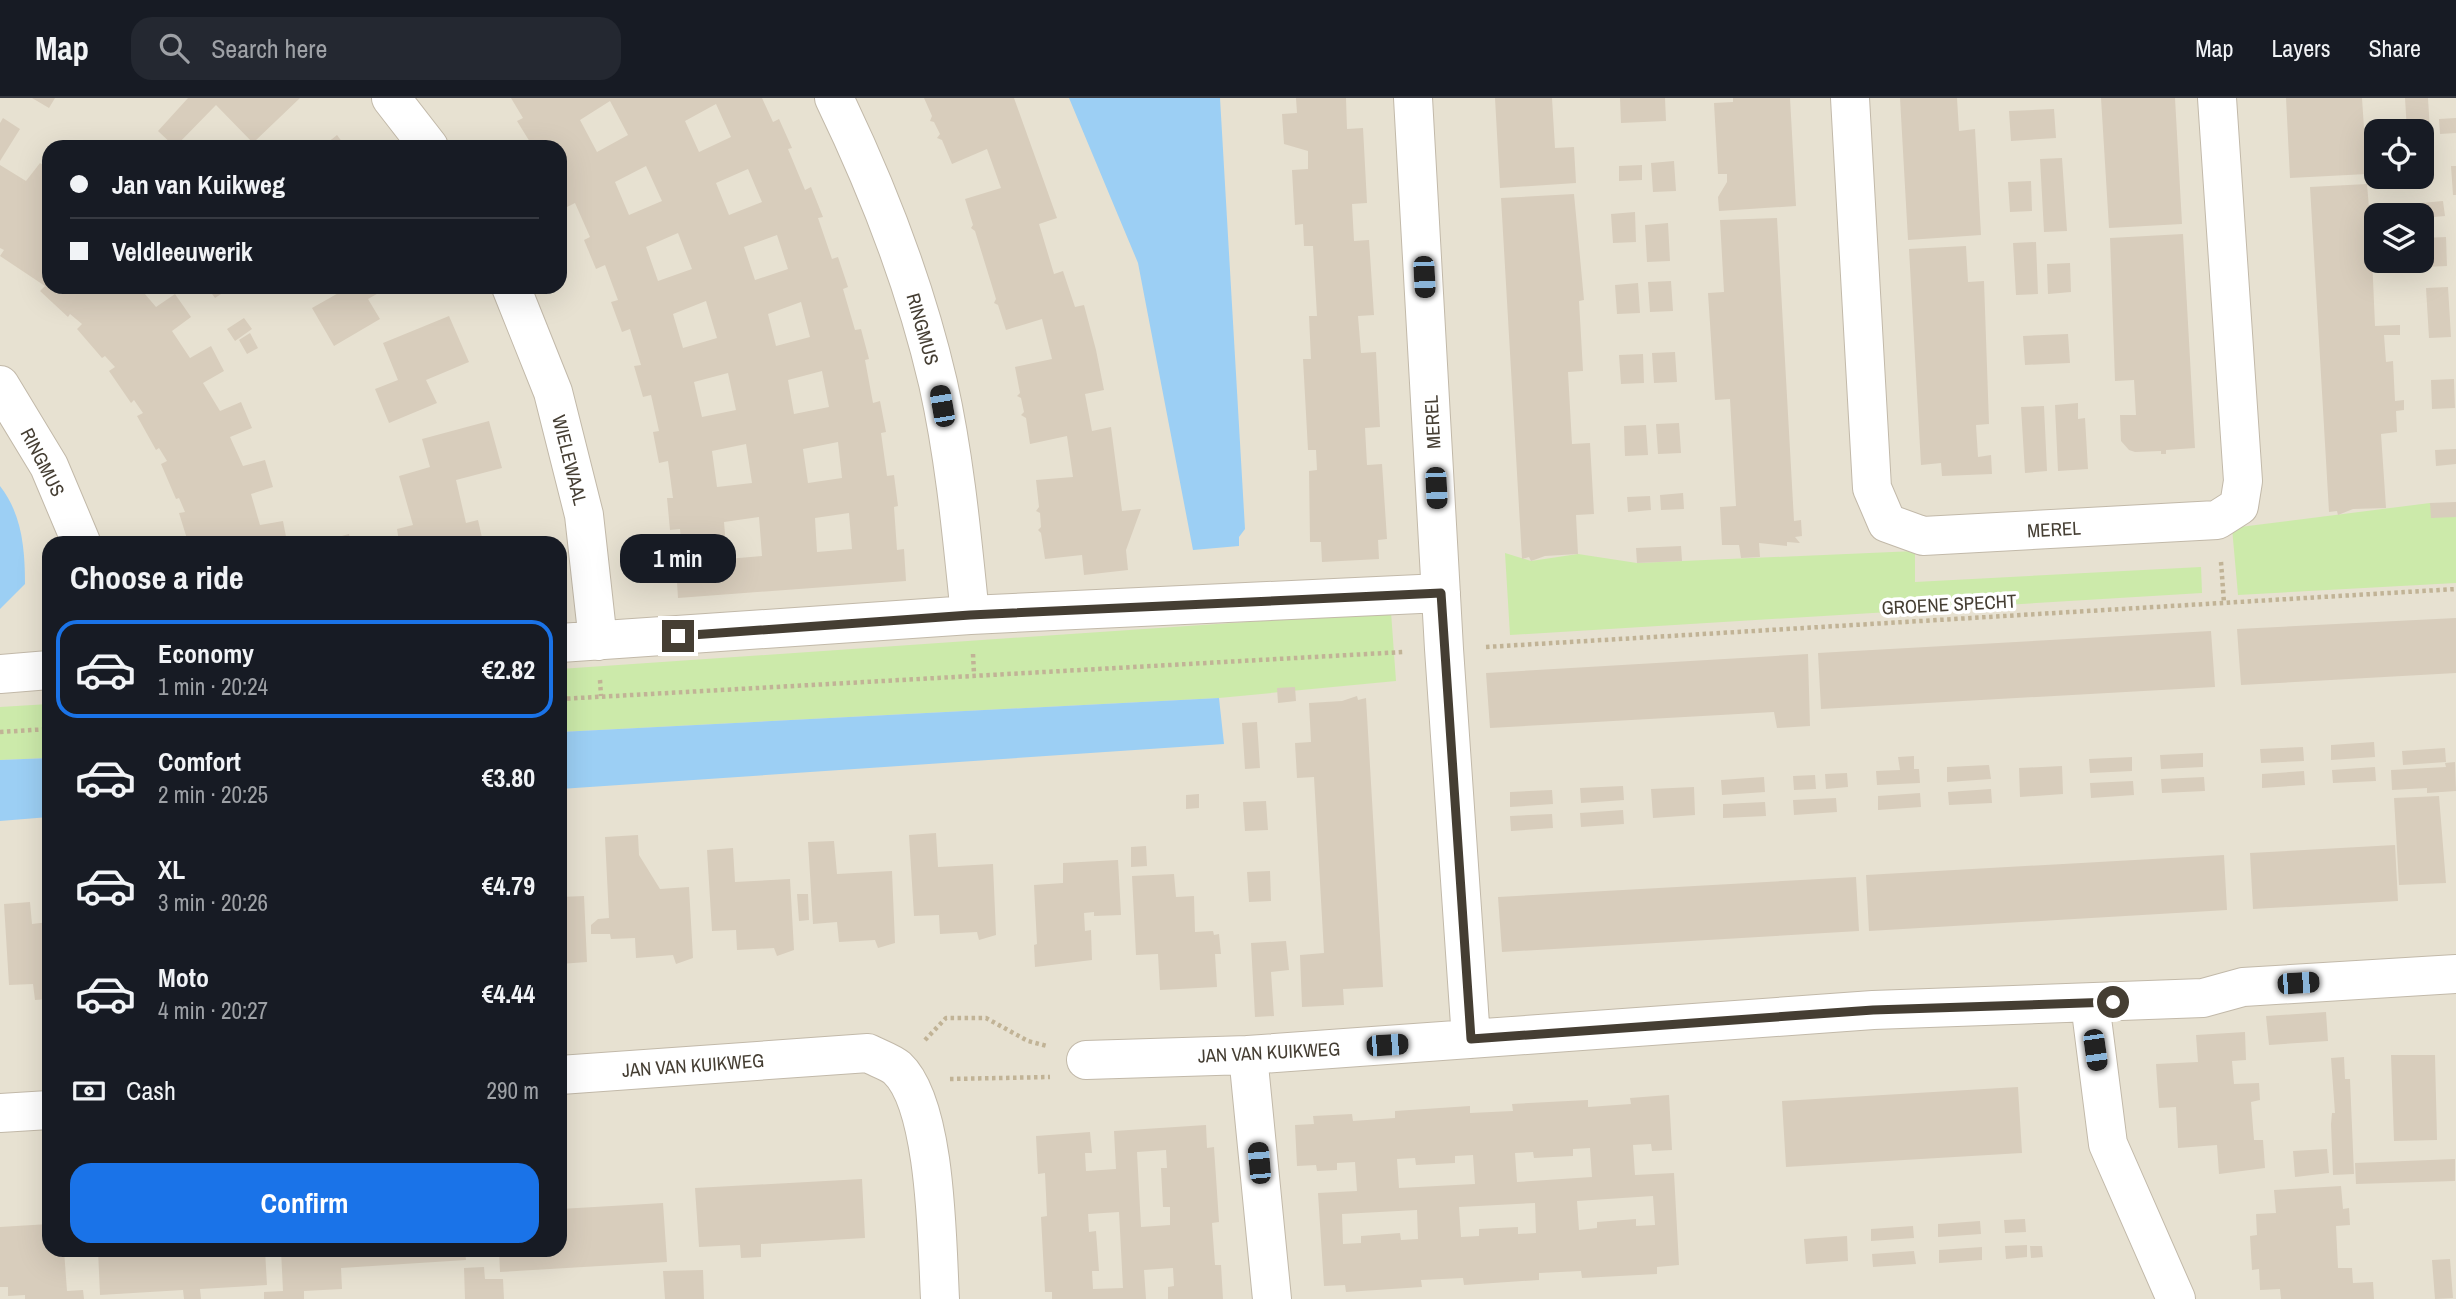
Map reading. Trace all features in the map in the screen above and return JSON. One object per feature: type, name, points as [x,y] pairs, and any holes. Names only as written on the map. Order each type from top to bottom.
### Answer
[{"type":"street","points":[[391,98],[424,140]]},
{"type":"street","name":"RINGMUS","points":[[834,98],[864,160],[906,270],[937,382],[958,498],[970,615]]},
{"type":"street","name":"MEREL","points":[[1413,98],[1444,649],[1471,1039]]},
{"type":"street","name":"MEREL","points":[[1850,98],[1872,488],[1887,523],[1923,536],[2217,520],[2239,506],[2243,481],[2217,98]]},
{"type":"street","name":"WIELEWAAL","points":[[514,294],[553,392],[584,515],[598,641]]},
{"type":"street","name":"RINGMUS","points":[[0,385],[49,466],[78,536]]},
{"type":"street","points":[[567,642],[970,615],[1441,593]]},
{"type":"street","points":[[0,674],[42,671]]},
{"type":"street","name":"JAN VAN KUIKWEG","points":[[1086,1060],[1248,1055],[1873,1010],[2203,998],[2243,987],[2456,974]]},
{"type":"street","points":[[2090,1003],[2108,1144],[2176,1299]]},
{"type":"street","name":"JAN VAN KUIKWEG","points":[[567,1074],[869,1053],[901,1074]]},
{"type":"street","points":[[1248,1055],[1272,1299]]},
{"type":"street","points":[[901,1074],[917,1104],[926,1133],[940,1299]]},
{"type":"street","points":[[0,1113],[42,1110]]},
{"type":"path","name":"GROENE SPECHT","points":[[567,699],[2456,589]]},
{"type":"path","points":[[0,732],[42,729]]},
{"type":"path","points":[[946,1018],[986,1018],[1028,1041],[1086,1060],[1072,1077],[901,1074],[946,1018]]},
{"type":"shaded area","points":[[0,98],[2456,98],[2456,1299],[0,1299]]},
{"type":"green space","points":[[2430,503],[2456,516],[2456,583],[2238,595],[2232,528]]},
{"type":"green space","points":[[1915,551],[1915,582],[2201,567],[2202,593],[1510,635],[1505,553],[1531,561],[1578,554],[1637,563]]},
{"type":"green space","points":[[1391,612],[1396,681],[1219,698],[567,732],[567,669]]},
{"type":"green space","points":[[42,704],[42,758],[0,760],[0,707]]},
{"type":"water","points":[[1069,98],[1220,98],[1245,529],[1239,537],[1239,546],[1193,550],[1138,263]]},
{"type":"water","points":[[0,486],[18,520],[25,584],[0,609]]},
{"type":"water","points":[[1219,698],[1224,744],[567,789],[567,732]]},
{"type":"water","points":[[42,758],[42,818],[0,821],[0,760]]},
{"type":"building","points":[[32,98],[55,98],[49,108]]},
{"type":"building","points":[[188,98],[300,98],[256,140],[250,140],[216,105],[182,140],[168,140],[158,131]]},
{"type":"building","points":[[511,98],[762,98],[773,122],[779,119],[792,148],[788,149],[805,190],[811,187],[823,217],[818,218],[832,259],[838,257],[848,287],[843,289],[855,330],[861,329],[869,359],[865,360],[873,403],[880,401],[886,432],[881,433],[887,476],[894,475],[898,506],[894,507],[897,550],[904,549],[906,581],[678,598],[676,566],[683,566],[680,529],[670,530],[667,498],[673,498],[668,461],[659,463],[653,432],[659,431],[651,395],[643,397],[634,366],[641,365],[630,329],[622,332],[611,302],[618,300],[605,265],[596,269],[584,240],[590,237],[575,203],[567,207],[567,140],[529,140],[517,121],[523,118]],"holes":[[[610,101],[628,135],[597,152],[580,120]],[[716,104],[731,137],[699,152],[685,121]],[[646,166],[662,201],[629,215],[615,182]],[[748,169],[762,202],[729,215],[716,183]],[[678,233],[692,269],[658,281],[646,247]],[[777,235],[788,269],[755,280],[744,247]],[[706,301],[717,338],[683,348],[673,314]],[[801,302],[810,337],[776,346],[768,314]],[[822,371],[829,407],[794,414],[788,380]],[[728,373],[736,410],[702,417],[694,382]],[[838,442],[842,478],[808,483],[803,449]],[[746,444],[752,483],[717,487],[712,451]],[[849,513],[852,549],[817,552],[815,518]],[[759,517],[762,556],[727,559],[724,522]]]},
{"type":"building","points":[[924,98],[1014,98],[1057,218],[1039,224],[1054,274],[1063,271],[1075,307],[1084,305],[1096,350],[1104,390],[1085,394],[1092,431],[1111,427],[1122,511],[1141,509],[1126,550],[1128,570],[1084,575],[1082,555],[1045,559],[1041,533],[1038,530],[1041,527],[1040,513],[1036,511],[1039,507],[1036,480],[1073,477],[1067,436],[1030,444],[1026,418],[1021,415],[1024,412],[1021,398],[1017,396],[1020,393],[1015,367],[1052,359],[1042,319],[1006,330],[998,305],[994,303],[996,299],[975,231],[971,228],[973,225],[965,199],[1001,188],[987,149],[952,164],[942,140],[937,138],[940,134],[934,122],[930,121],[932,116]]},
{"type":"building","points":[[1296,98],[1346,98],[1347,129],[1363,128],[1367,203],[1352,204],[1354,241],[1369,240],[1374,315],[1358,316],[1361,353],[1376,352],[1380,427],[1365,428],[1367,465],[1382,464],[1387,539],[1378,540],[1379,559],[1322,562],[1321,542],[1310,542],[1309,471],[1317,470],[1316,450],[1308,450],[1303,359],[1311,359],[1309,316],[1317,316],[1313,246],[1304,246],[1303,224],[1295,225],[1292,170],[1308,169],[1308,151],[1284,144],[1282,114],[1297,113]]},
{"type":"building","points":[[1495,98],[1552,98],[1555,148],[1574,147],[1576,183],[1500,188]]},
{"type":"building","points":[[1620,98],[1665,98],[1666,121],[1621,123]]},
{"type":"building","points":[[1733,98],[1790,98],[1796,206],[1719,211],[1718,197],[1727,182],[1727,174],[1718,174],[1714,103],[1733,102]]},
{"type":"building","points":[[1900,98],[1957,98],[1959,131],[1975,129],[1981,235],[1908,240]]},
{"type":"building","points":[[2101,98],[2175,98],[2182,224],[2109,228]]},
{"type":"building","points":[[2286,98],[2362,98],[2364,174],[2290,178]]},
{"type":"building","points":[[2405,98],[2428,98],[2429,119],[2406,119]]},
{"type":"building","points":[[2054,109],[2056,138],[2011,141],[2009,111]]},
{"type":"building","points":[[3,118],[20,129],[0,161],[0,123]]},
{"type":"building","points":[[2456,118],[2456,133],[2440,134],[2439,119]]},
{"type":"building","points":[[2062,158],[2067,231],[2044,232],[2040,159]]},
{"type":"building","points":[[1674,161],[1676,191],[1653,192],[1651,163]]},
{"type":"building","points":[[40,163],[42,165],[42,284],[0,256],[4,250],[0,248],[0,165],[26,181]]},
{"type":"building","points":[[1642,165],[1642,180],[1619,181],[1619,166]]},
{"type":"building","points":[[2451,166],[2456,166],[2456,195],[2453,195]]},
{"type":"building","points":[[2031,181],[2032,211],[2010,212],[2008,182]]},
{"type":"building","points":[[2364,184],[2364,189],[2367,189],[2369,203],[2364,203],[2364,273],[2373,273],[2375,326],[2400,325],[2400,335],[2384,335],[2386,362],[2393,361],[2395,401],[2404,400],[2404,410],[2396,411],[2397,432],[2381,434],[2386,508],[2353,509],[2338,515],[2337,511],[2329,512],[2310,187]]},
{"type":"building","points":[[1574,194],[1584,300],[1579,301],[1583,371],[1568,372],[1572,444],[1590,443],[1594,514],[1576,515],[1578,554],[1545,556],[1531,561],[1529,557],[1522,559],[1501,198]]},
{"type":"building","points":[[2443,201],[2445,216],[2434,217],[2434,203],[2421,203]]},
{"type":"building","points":[[1635,212],[1636,242],[1613,243],[1611,214]]},
{"type":"building","points":[[1777,218],[1794,521],[1801,520],[1802,536],[1795,537],[1800,543],[1787,542],[1787,546],[1759,543],[1760,557],[1741,558],[1739,545],[1722,545],[1720,507],[1736,506],[1730,399],[1715,400],[1708,293],[1724,292],[1720,220]]},
{"type":"building","points":[[1668,223],[1670,261],[1647,262],[1645,225]]},
{"type":"building","points":[[2183,234],[2195,448],[2166,450],[2166,454],[2161,454],[2161,451],[2135,452],[2129,450],[2121,441],[2120,415],[2136,415],[2134,380],[2115,381],[2110,238]]},
{"type":"building","points":[[2446,237],[2447,266],[2434,267],[2434,238]]},
{"type":"building","points":[[2036,242],[2038,294],[2016,295],[2013,243]]},
{"type":"building","points":[[1966,246],[1968,282],[1984,281],[1989,424],[1976,425],[1978,457],[1991,455],[1992,474],[1942,476],[1941,463],[1921,465],[1909,249]]},
{"type":"building","points":[[2070,263],[2071,292],[2048,294],[2047,264]]},
{"type":"building","points":[[1671,281],[1673,311],[1650,312],[1648,282]]},
{"type":"building","points":[[1638,283],[1640,313],[1617,314],[1615,285]]},
{"type":"building","points":[[2448,287],[2451,337],[2429,338],[2426,288]]},
{"type":"building","points":[[43,294],[145,294],[156,307],[175,294],[191,317],[172,331],[190,358],[211,346],[224,371],[203,383],[220,411],[241,402],[252,428],[230,437],[243,466],[265,460],[273,487],[251,494],[260,525],[283,521],[286,536],[186,536],[179,513],[185,512],[179,498],[176,499],[161,464],[167,461],[159,448],[156,450],[137,416],[143,413],[134,400],[131,403],[109,371],[115,367],[105,356],[102,358],[77,329],[82,324],[70,314],[68,317]]},
{"type":"building","points":[[337,294],[377,294],[368,299],[380,319],[334,346],[312,308]]},
{"type":"building","points":[[449,316],[469,362],[426,380],[437,403],[389,423],[375,389],[398,380],[383,343]]},
{"type":"building","points":[[244,318],[252,329],[235,341],[227,329]]},
{"type":"building","points":[[250,333],[258,348],[247,354],[239,340]]},
{"type":"building","points":[[2068,334],[2070,363],[2025,365],[2023,336]]},
{"type":"building","points":[[1675,352],[1677,382],[1654,383],[1652,353]]},
{"type":"building","points":[[1643,354],[1644,383],[1621,384],[1619,355]]},
{"type":"building","points":[[2454,379],[2455,408],[2432,409],[2431,380]]},
{"type":"building","points":[[2078,403],[2078,419],[2085,418],[2088,469],[2058,471],[2055,405]]},
{"type":"building","points":[[2044,406],[2047,471],[2025,473],[2021,407]]},
{"type":"building","points":[[489,421],[502,468],[456,480],[466,523],[478,520],[482,536],[398,536],[397,529],[413,525],[399,476],[430,467],[422,439]]},
{"type":"building","points":[[1679,423],[1681,453],[1658,454],[1656,424]]},
{"type":"building","points":[[1646,425],[1648,455],[1625,456],[1624,426]]},
{"type":"building","points":[[2456,449],[2456,464],[2436,466],[2435,450]]},
{"type":"building","points":[[1683,493],[1684,509],[1661,510],[1660,495]]},
{"type":"building","points":[[1650,496],[1651,510],[1628,512],[1627,497]]},
{"type":"building","points":[[2456,502],[2456,517],[2431,518],[2430,503]]},
{"type":"building","points":[[1681,546],[1682,561],[1637,563],[1636,548]]},
{"type":"building","points":[[2456,618],[2456,673],[2241,685],[2237,629]]},
{"type":"building","points":[[2211,631],[2215,687],[1821,709],[1818,653]]},
{"type":"building","points":[[1808,654],[1810,726],[1777,728],[1774,712],[1490,728],[1486,673]]},
{"type":"building","points":[[1295,687],[1296,701],[1278,703],[1277,688]]},
{"type":"building","points":[[1357,696],[1358,700],[1366,698],[1383,987],[1343,989],[1344,1005],[1302,1007],[1300,955],[1324,953],[1314,777],[1297,778],[1295,743],[1311,742],[1309,703],[1342,701]]},
{"type":"building","points":[[1257,722],[1260,768],[1245,769],[1242,723]]},
{"type":"building","points":[[2374,742],[2375,757],[2331,760],[2331,745]]},
{"type":"building","points":[[2303,747],[2304,761],[2261,763],[2260,749]]},
{"type":"building","points":[[2445,748],[2446,762],[2403,765],[2402,751]]},
{"type":"building","points":[[2203,753],[2203,767],[2161,769],[2160,755]]},
{"type":"building","points":[[1914,756],[1914,769],[1919,769],[1920,783],[1877,785],[1876,771],[1900,770],[1898,757]]},
{"type":"building","points":[[2132,757],[2132,771],[2090,773],[2089,759]]},
{"type":"building","points":[[2455,762],[2456,791],[2427,793],[2427,788],[2392,790],[2391,770],[2446,767],[2445,763]]},
{"type":"building","points":[[1989,765],[1991,779],[1947,782],[1947,767]]},
{"type":"building","points":[[2062,766],[2063,794],[2020,797],[2019,768]]},
{"type":"building","points":[[2375,767],[2376,781],[2333,783],[2332,770]]},
{"type":"building","points":[[2304,771],[2305,785],[2262,788],[2262,774]]},
{"type":"building","points":[[1847,773],[1848,787],[1826,789],[1825,774]]},
{"type":"building","points":[[1815,775],[1816,789],[1794,790],[1793,776]]},
{"type":"building","points":[[1764,777],[1765,792],[1722,795],[1721,780]]},
{"type":"building","points":[[2204,777],[2205,791],[2162,793],[2161,779]]},
{"type":"building","points":[[2133,781],[2134,795],[2091,798],[2090,783]]},
{"type":"building","points":[[1623,786],[1624,800],[1581,803],[1580,788]]},
{"type":"building","points":[[1694,787],[1695,815],[1653,818],[1651,789]]},
{"type":"building","points":[[1991,789],[1992,803],[1949,805],[1948,792]]},
{"type":"building","points":[[1552,790],[1553,804],[1510,807],[1510,792]]},
{"type":"building","points":[[1920,793],[1921,807],[1878,810],[1878,796]]},
{"type":"building","points":[[1199,794],[1199,808],[1186,809],[1186,795]]},
{"type":"building","points":[[2439,796],[2446,883],[2399,885],[2394,798]]},
{"type":"building","points":[[1836,798],[1837,812],[1794,815],[1793,800]]},
{"type":"building","points":[[1266,801],[1268,830],[1245,831],[1243,802]]},
{"type":"building","points":[[1765,802],[1766,816],[1723,818],[1723,804]]},
{"type":"building","points":[[1623,810],[1624,824],[1581,827],[1580,813]]},
{"type":"building","points":[[1552,814],[1553,828],[1511,831],[1510,816]]},
{"type":"building","points":[[936,833],[938,867],[993,864],[996,935],[979,940],[977,932],[940,934],[939,915],[914,916],[909,835]]},
{"type":"building","points":[[638,835],[639,855],[660,889],[689,887],[693,958],[676,964],[673,955],[636,958],[635,938],[611,939],[610,934],[591,934],[591,925],[598,919],[609,918],[605,837]]},
{"type":"building","points":[[834,841],[837,874],[892,871],[895,943],[878,948],[875,940],[839,942],[837,922],[813,924],[808,842]]},
{"type":"building","points":[[2395,845],[2398,901],[2253,909],[2250,853]]},
{"type":"building","points":[[1146,846],[1147,866],[1131,867],[1131,847]]},
{"type":"building","points":[[733,848],[735,882],[790,879],[794,950],[777,956],[774,948],[737,950],[736,930],[712,931],[707,850]]},
{"type":"building","points":[[2224,855],[2227,910],[1869,931],[1866,875]]},
{"type":"building","points":[[1118,860],[1121,915],[1094,916],[1094,912],[1084,913],[1085,931],[1091,930],[1092,960],[1035,967],[1034,945],[1037,944],[1034,885],[1063,883],[1063,863]]},
{"type":"building","points":[[1270,871],[1271,901],[1249,902],[1247,872]]},
{"type":"building","points":[[1174,874],[1176,897],[1194,896],[1195,932],[1213,931],[1214,935],[1219,934],[1221,954],[1215,954],[1217,987],[1160,990],[1158,954],[1136,955],[1132,876]]},
{"type":"building","points":[[1856,877],[1859,931],[1502,952],[1498,897]]},
{"type":"building","points":[[797,894],[808,894],[809,920],[799,921]]},
{"type":"building","points":[[584,896],[587,962],[567,963],[567,897]]},
{"type":"building","points":[[30,902],[32,924],[42,923],[42,1000],[35,1000],[33,984],[9,985],[4,904]]},
{"type":"building","points":[[1286,941],[1289,970],[1271,972],[1274,1016],[1255,1017],[1251,943]]},
{"type":"building","points":[[2326,1012],[2328,1041],[2269,1045],[2266,1016]]},
{"type":"building","points":[[2245,1032],[2246,1060],[2232,1061],[2234,1084],[2259,1083],[2260,1100],[2251,1102],[2254,1140],[2263,1140],[2265,1168],[2219,1174],[2217,1145],[2178,1148],[2176,1107],[2159,1108],[2156,1064],[2198,1062],[2196,1035]]},
{"type":"building","points":[[2391,1055],[2435,1055],[2437,1140],[2394,1141]]},
{"type":"building","points":[[2344,1057],[2345,1079],[2350,1079],[2354,1174],[2333,1175],[2331,1124],[2332,1113],[2335,1113],[2331,1058]]},
{"type":"building","points":[[2018,1087],[2022,1153],[1786,1167],[1782,1101]]},
{"type":"building","points":[[1669,1095],[1672,1150],[1652,1151],[1651,1144],[1633,1145],[1635,1175],[1674,1173],[1679,1265],[1657,1267],[1657,1274],[1582,1278],[1581,1271],[1539,1273],[1539,1280],[1464,1285],[1463,1278],[1421,1280],[1422,1287],[1346,1292],[1345,1285],[1324,1286],[1318,1193],[1357,1191],[1355,1162],[1337,1163],[1337,1170],[1317,1171],[1316,1165],[1297,1166],[1295,1125],[1314,1124],[1313,1116],[1352,1114],[1353,1121],[1395,1118],[1395,1111],[1470,1106],[1470,1113],[1513,1111],[1512,1104],[1588,1100],[1588,1107],[1631,1104],[1630,1098]],"holes":[[[1590,1148],[1592,1177],[1517,1182],[1515,1153],[1533,1152],[1534,1158],[1573,1156],[1573,1149]],[[1473,1155],[1475,1184],[1399,1188],[1397,1159],[1415,1158],[1416,1165],[1455,1163],[1455,1156]],[[1653,1196],[1655,1225],[1636,1226],[1636,1219],[1597,1222],[1597,1228],[1579,1230],[1577,1201]],[[1535,1203],[1536,1233],[1518,1234],[1518,1227],[1479,1229],[1479,1236],[1461,1237],[1459,1207]],[[1417,1210],[1418,1239],[1401,1240],[1400,1233],[1361,1236],[1361,1243],[1343,1244],[1342,1214]]]},
{"type":"building","points":[[1206,1125],[1207,1148],[1214,1147],[1219,1222],[1212,1223],[1215,1265],[1221,1265],[1223,1299],[1168,1299],[1168,1287],[1174,1286],[1173,1268],[1144,1270],[1146,1299],[1052,1299],[1052,1292],[1045,1292],[1041,1217],[1047,1216],[1045,1173],[1038,1174],[1036,1136],[1090,1132],[1092,1153],[1085,1153],[1086,1171],[1116,1169],[1114,1131]],"holes":[[[1166,1150],[1167,1168],[1161,1168],[1163,1207],[1170,1207],[1170,1225],[1141,1227],[1137,1152]],[[1119,1212],[1123,1288],[1093,1289],[1092,1271],[1099,1271],[1096,1231],[1089,1232],[1088,1214]]]},
{"type":"building","points":[[2327,1149],[2329,1173],[2295,1177],[2293,1151]]},
{"type":"building","points":[[2455,1159],[2455,1181],[2356,1184],[2355,1163]]},
{"type":"building","points":[[862,1179],[865,1238],[761,1244],[761,1257],[741,1258],[740,1245],[699,1247],[695,1188]]},
{"type":"building","points":[[2341,1186],[2343,1209],[2349,1208],[2350,1225],[2336,1226],[2338,1268],[2352,1268],[2353,1283],[2373,1282],[2374,1299],[2281,1299],[2280,1289],[2260,1290],[2259,1269],[2252,1270],[2250,1236],[2257,1235],[2256,1214],[2276,1213],[2274,1190]]},
{"type":"building","points":[[663,1203],[667,1262],[500,1272],[499,1257],[567,1257],[567,1209]]},
{"type":"building","points":[[2025,1219],[2026,1232],[2005,1233],[2004,1220]]},
{"type":"building","points":[[1980,1221],[1981,1234],[1938,1237],[1938,1224]]},
{"type":"building","points":[[42,1224],[42,1257],[65,1257],[67,1291],[83,1290],[84,1299],[25,1299],[25,1295],[8,1296],[8,1287],[0,1287],[0,1227]]},
{"type":"building","points":[[1913,1226],[1914,1238],[1871,1241],[1871,1229]]},
{"type":"building","points":[[1847,1236],[1848,1261],[1806,1264],[1804,1239]]},
{"type":"building","points":[[2027,1245],[2027,1257],[2006,1259],[2005,1246]]},
{"type":"building","points":[[2030,1246],[2042,1246],[2043,1257],[2031,1258]]},
{"type":"building","points":[[1982,1247],[1982,1260],[1939,1263],[1939,1250]]},
{"type":"building","points":[[1914,1251],[1916,1264],[1873,1267],[1872,1254]]},
{"type":"building","points":[[98,1257],[265,1257],[267,1285],[200,1289],[201,1299],[184,1299],[183,1290],[100,1295]]},
{"type":"building","points":[[281,1257],[466,1257],[466,1260],[341,1268],[342,1289],[304,1291],[304,1299],[264,1299],[264,1292],[283,1291]]},
{"type":"building","points":[[2450,1259],[2453,1298],[2435,1299],[2432,1260]]},
{"type":"building","points":[[484,1267],[485,1279],[503,1279],[504,1299],[465,1299],[464,1268]]},
{"type":"building","points":[[703,1270],[704,1299],[665,1299],[663,1271]]},
{"type":"route","points":[[678,636],[970,615],[1441,593],[1471,1039],[1873,1010],[2113,1002]]}]
